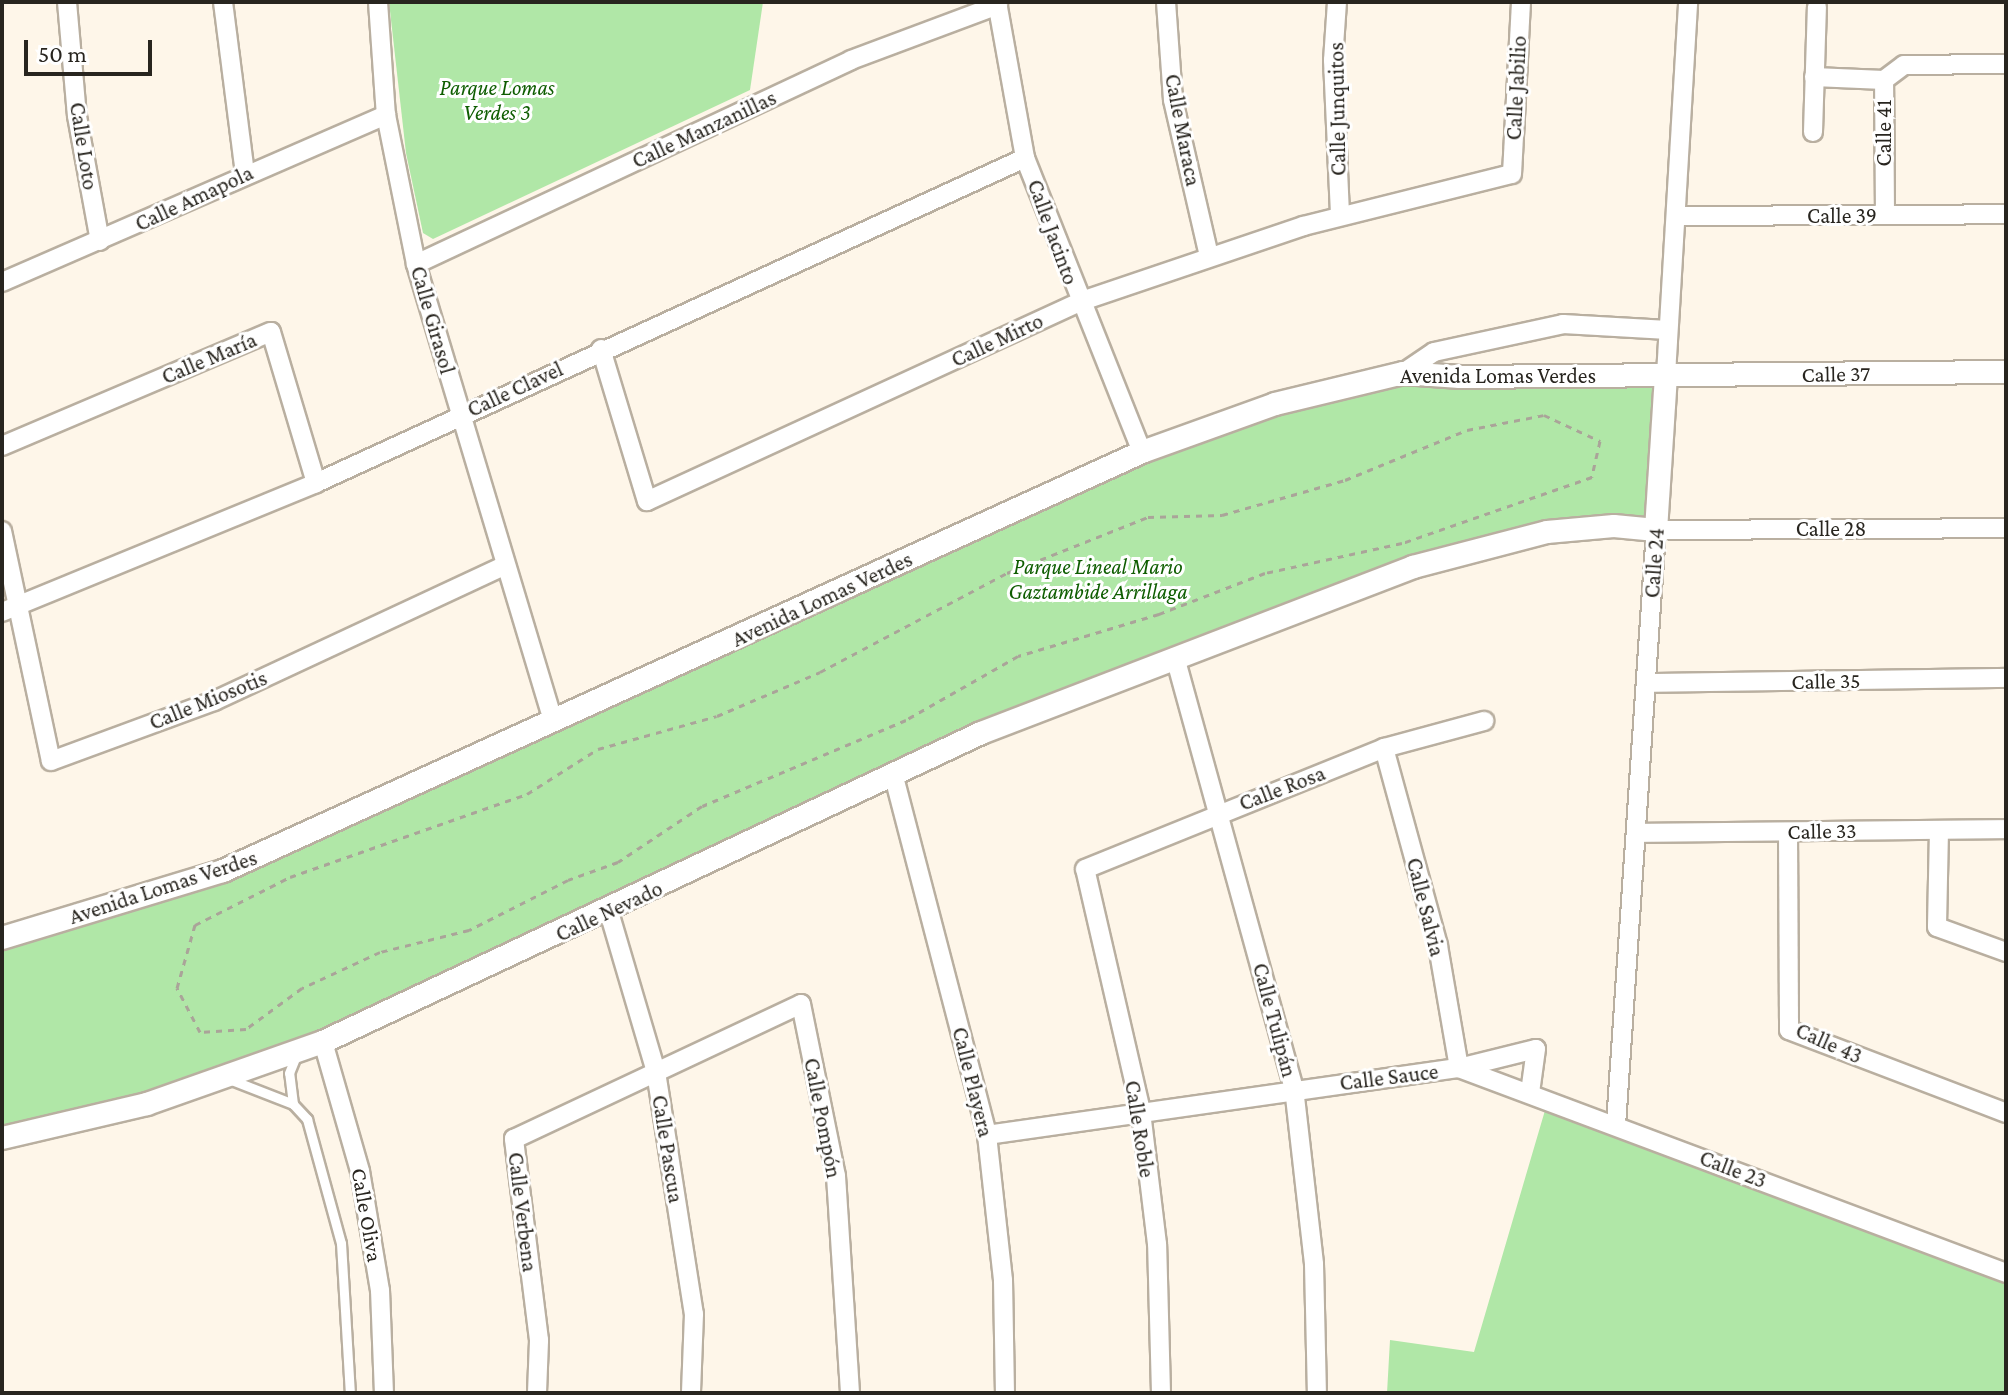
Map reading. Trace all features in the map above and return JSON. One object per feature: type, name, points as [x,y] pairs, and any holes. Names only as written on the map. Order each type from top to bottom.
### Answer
[{"type":"street","name":"Calle Loto","points":[[67,2],[77,116],[100,241]]},
{"type":"street","points":[[223,2],[245,173]]},
{"type":"street","name":"Calle Girasol","points":[[378,2],[386,115],[416,264],[553,722]]},
{"type":"street","name":"Calle Maraca","points":[[1166,2],[1173,100],[1209,256]]},
{"type":"street","name":"Calle Junquitos","points":[[1337,2],[1333,60],[1340,216]]},
{"type":"street","name":"Calle Jabilio","points":[[1512,174],[1521,2]]},
{"type":"street","name":"Calle 24","points":[[1616,1125],[1678,216],[1688,2]]},
{"type":"street","name":"Calle Jacinto","points":[[998,4],[1025,158],[1079,302],[1142,452]]},
{"type":"street","name":"Calle Manzanillas","points":[[416,264],[851,60],[998,4]]},
{"type":"street","points":[[1813,132],[1817,7]]},
{"type":"street","name":"Calle 41","points":[[1885,215],[1884,80],[1904,65],[2006,64]]},
{"type":"street","points":[[1814,77],[1884,80]]},
{"type":"street","name":"Calle Amapola","points":[[2,282],[100,241],[245,173],[386,115]]},
{"type":"street","name":"Calle Clavel","points":[[10,609],[316,483],[601,349],[1025,158]]},
{"type":"street","name":"Calle Mirto","points":[[601,349],[647,501],[1079,302],[1209,256],[1340,216],[1512,174]]},
{"type":"street","name":"Calle 39","points":[[1678,216],[2006,214]]},
{"type":"street","points":[[1403,373],[1434,352],[1563,324],[1668,330]]},
{"type":"street","name":"Calle María","points":[[2,446],[271,332],[316,483]]},
{"type":"street","name":"Calle 37","points":[[1666,375],[2006,372]]},
{"type":"street","name":"Avenida Lomas Verdes","points":[[2,938],[223,871],[1142,452],[1275,404],[1403,373],[1666,375]]},
{"type":"street","name":"Calle Nevado","points":[[2,1138],[147,1104],[323,1042],[609,912],[981,733],[1413,567],[1547,532],[1614,526],[1656,530]]},
{"type":"street","name":"Calle 28","points":[[1656,530],[2006,528]]},
{"type":"street","points":[[2,531],[10,609]]},
{"type":"street","name":"Calle Miosotis","points":[[10,609],[51,761],[214,701],[505,565]]},
{"type":"street","name":"Calle Tulipán","points":[[1175,657],[1294,1088],[1314,1264],[1317,1393]]},
{"type":"street","name":"Calle 35","points":[[1646,683],[2006,678]]},
{"type":"street","name":"Calle Rosa","points":[[1085,869],[1384,748],[1484,721]]},
{"type":"street","name":"Calle Salvia","points":[[1384,748],[1438,946],[1459,1068]]},
{"type":"street","name":"Calle Playera","points":[[894,777],[987,1135],[1003,1280],[1005,1393]]},
{"type":"street","name":"Calle 33","points":[[1638,833],[2006,829]]},
{"type":"street","points":[[1939,830],[1937,927],[2006,952]]},
{"type":"street","name":"Calle 43","points":[[1788,832],[1789,1030],[2006,1113]]},
{"type":"street","name":"Calle Roble","points":[[1085,869],[1141,1111],[1157,1244],[1161,1393]]},
{"type":"street","name":"Calle Pascua","points":[[609,912],[656,1072],[694,1314],[691,1393]]},
{"type":"street","name":"Calle Pompón","points":[[656,1072],[801,1004],[836,1176],[850,1393]]},
{"type":"street","name":"Calle Oliva","points":[[323,1042],[360,1171],[380,1290],[384,1393]]},
{"type":"street","name":"Calle Sauce","points":[[987,1135],[1294,1088],[1459,1068],[1536,1049],[1530,1093]]},
{"type":"street","name":"Calle 23","points":[[1459,1068],[2006,1273]]},
{"type":"street","name":"Calle Verbena","points":[[537,1393],[539,1340],[514,1139],[656,1072]]},
{"type":"lane","points":[[293,1104],[289,1073],[298,1050]]},
{"type":"lane","points":[[221,1076],[293,1104],[307,1119],[341,1243],[350,1393]]},
{"type":"path","points":[[1544,415],[1600,441],[1592,477],[1402,543],[1265,573],[1159,614],[1018,656],[906,720],[702,806],[618,862],[568,880],[469,930],[380,952],[302,988],[246,1029],[200,1032],[177,988],[195,925],[290,877],[527,794],[598,749],[717,716],[820,672],[1007,573],[1148,517],[1222,515],[1345,480],[1467,430],[1544,415]]},
{"type":"green space","name":"Parque Lomas Verdes 3","points":[[389,2],[763,2],[750,90],[433,239],[423,233],[406,153]]},
{"type":"green space","name":"Parque Lineal Mario Gaztambide Arrillaga","points":[[1403,373],[1666,375],[1656,530],[1547,532],[1175,657],[323,1042],[2,1138],[2,938],[224,871],[1142,452]]},
{"type":"green space","points":[[1546,1107],[2006,1279],[2006,1393],[1387,1393],[1390,1340],[1474,1352]]}]
